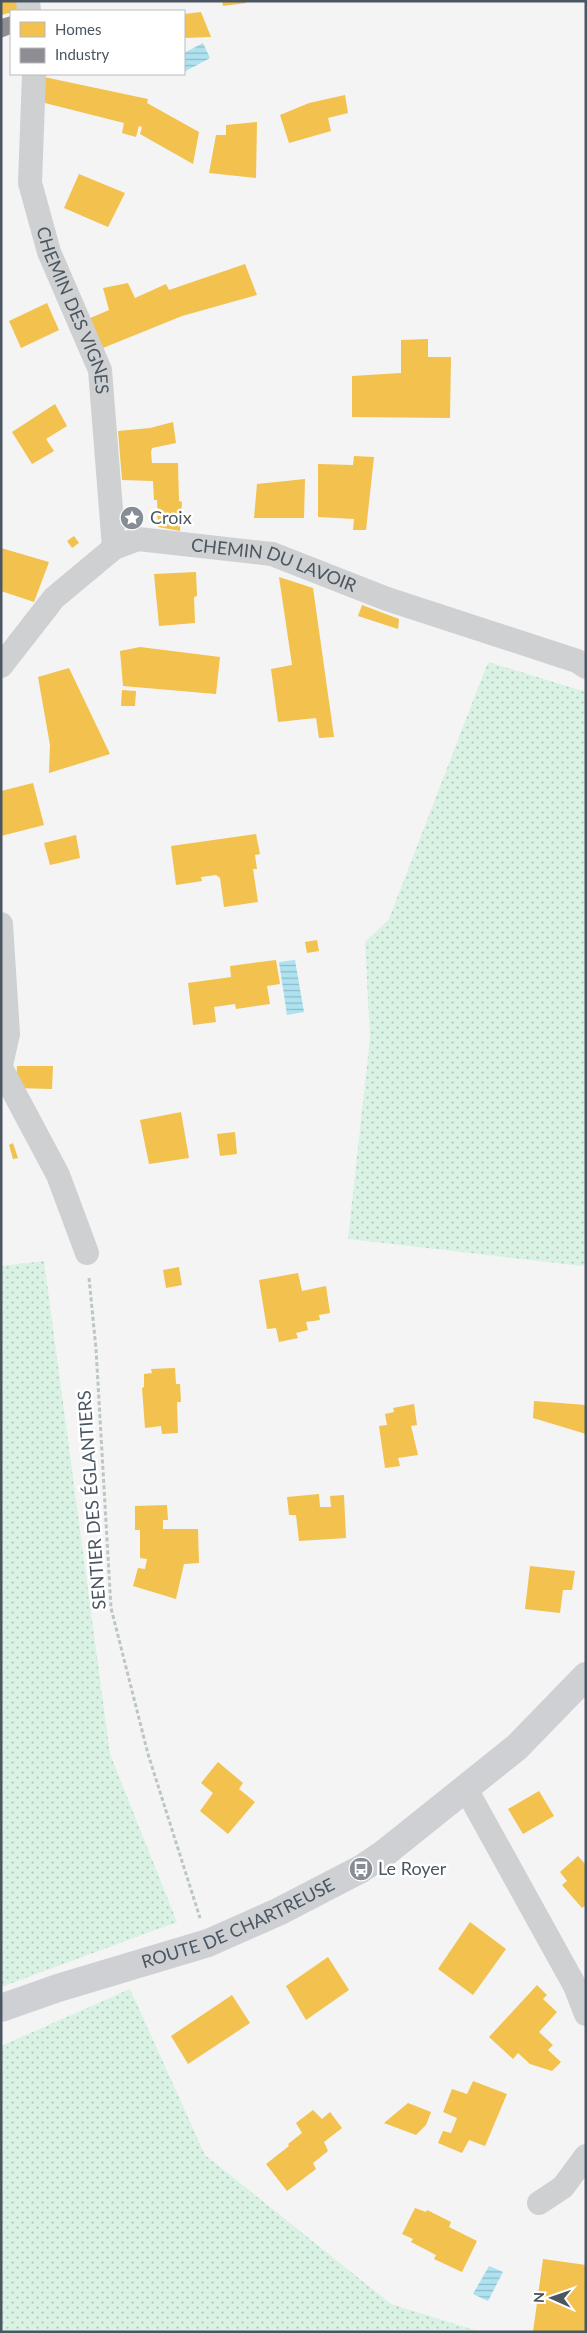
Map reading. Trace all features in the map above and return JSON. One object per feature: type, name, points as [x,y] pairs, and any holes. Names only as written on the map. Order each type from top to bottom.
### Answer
[{"type":"main road","name":"ROUTE DE CHARTREUSE","points":[[1,2008],[58,1988],[208,1943],[278,1912],[361,1870],[517,1747],[586,1676]]},
{"type":"street","name":"CHEMIN DES VIGNES","points":[[34,75],[30,183],[49,252],[100,370],[114,548]]},
{"type":"street","name":"CHEMIN DU LAVOIR","points":[[1,666],[54,598],[114,548],[138,538],[272,554],[387,599],[577,661],[586,667]]},
{"type":"street","points":[[1,924],[8,1034],[1,1066],[58,1175],[87,1253]]},
{"type":"street","points":[[466,1789],[580,1982],[586,2014]]},
{"type":"street","points":[[539,2203],[563,2187],[586,2156]]},
{"type":"path","name":"SENTIER DES ÉGLANTIERS","points":[[87,1253],[96,1349],[111,1608],[148,1754],[208,1943]]},
{"type":"green space","points":[[488,662],[586,692],[586,1263],[583,1266],[348,1239],[370,1038],[365,942],[389,919]]},
{"type":"green space","points":[[44,1261],[110,1754],[177,1922],[1,1987],[1,1266]]},
{"type":"green space","points":[[130,1989],[205,2155],[391,2304],[481,2332],[1,2332],[1,2046]]},
{"type":"water","points":[[203,43],[210,58],[185,71],[185,52]]},
{"type":"water","points":[[295,960],[304,1012],[287,1015],[279,962]]},
{"type":"water","points":[[489,2266],[503,2272],[488,2301],[473,2294]]},
{"type":"building: Homes","points":[[1,1],[19,1],[21,10],[10,10],[10,13],[1,15]]},
{"type":"building: Homes","points":[[222,1],[246,1],[246,3],[223,6]]},
{"type":"building: Homes","points":[[201,12],[211,37],[185,38],[185,14]]},
{"type":"building: Homes","points":[[44,77],[148,99],[147,103],[199,132],[193,164],[140,134],[142,127],[139,126],[136,137],[122,133],[124,123],[41,102]]},
{"type":"building: Homes","points":[[345,95],[348,113],[328,118],[331,131],[289,143],[280,115],[309,103]]},
{"type":"building: Homes","points":[[257,122],[256,178],[209,173],[216,135],[226,135],[226,125]]},
{"type":"building: Homes","points":[[79,174],[125,193],[108,227],[64,208]]},
{"type":"building: Homes","points":[[245,264],[257,295],[182,316],[103,348],[88,319],[109,310],[103,288],[128,283],[135,298],[166,284],[169,290]]},
{"type":"building: Homes","points":[[47,303],[59,330],[21,348],[9,321]]},
{"type":"building: Homes","points":[[428,339],[428,357],[451,357],[450,418],[352,417],[352,376],[401,373],[401,340]]},
{"type":"building: Homes","points":[[55,404],[67,426],[46,439],[54,451],[32,464],[12,432]]},
{"type":"building: Homes","points":[[173,422],[176,443],[152,448],[151,452],[152,463],[178,463],[179,501],[182,502],[180,531],[158,527],[157,500],[154,500],[153,481],[122,480],[118,431],[150,428]]},
{"type":"building: Homes","points":[[354,456],[374,457],[366,530],[353,530],[354,519],[318,517],[318,464],[353,465]]},
{"type":"building: Homes","points":[[305,479],[304,518],[254,518],[257,484]]},
{"type":"building: Homes","points":[[74,536],[79,543],[72,548],[67,541]]},
{"type":"building: Homes","points":[[1,548],[49,562],[34,602],[1,591]]},
{"type":"building: Homes","points":[[196,572],[197,596],[194,597],[195,623],[159,626],[154,574]]},
{"type":"building: Homes","points":[[279,577],[313,588],[334,737],[319,738],[316,718],[278,722],[271,669],[292,665]]},
{"type":"building: Homes","points":[[362,605],[399,619],[398,629],[358,616]]},
{"type":"building: Homes","points":[[140,647],[220,657],[216,694],[123,686],[120,651]]},
{"type":"building: Homes","points":[[69,668],[110,754],[49,773],[50,745],[38,677]]},
{"type":"building: Homes","points":[[122,690],[136,691],[135,706],[121,706]]},
{"type":"building: Homes","points":[[33,783],[44,825],[1,836],[1,791]]},
{"type":"building: Homes","points":[[256,834],[260,854],[255,855],[257,869],[253,869],[258,902],[224,907],[220,878],[216,875],[201,877],[202,881],[176,885],[171,846]]},
{"type":"building: Homes","points":[[76,835],[80,858],[50,865],[44,843]]},
{"type":"building: Homes","points":[[317,940],[319,951],[307,953],[305,942]]},
{"type":"building: Homes","points":[[276,960],[280,984],[267,986],[270,1004],[236,1009],[235,1004],[214,1007],[216,1022],[193,1025],[188,983],[231,977],[230,966]]},
{"type":"building: Homes","points":[[17,1066],[53,1066],[52,1089],[16,1088]]},
{"type":"building: Homes","points":[[181,1112],[189,1158],[149,1164],[140,1120]]},
{"type":"building: Homes","points":[[235,1132],[237,1154],[220,1156],[217,1134]]},
{"type":"building: Homes","points":[[13,1143],[18,1158],[13,1159],[9,1145]]},
{"type":"building: Homes","points":[[179,1267],[182,1285],[166,1288],[163,1270]]},
{"type":"building: Homes","points":[[298,1273],[302,1291],[326,1286],[330,1313],[319,1315],[320,1320],[306,1322],[308,1330],[296,1333],[298,1338],[279,1342],[276,1328],[267,1329],[259,1280]]},
{"type":"building: Homes","points":[[175,1368],[176,1384],[180,1384],[181,1402],[177,1402],[178,1433],[162,1434],[161,1426],[145,1428],[142,1388],[144,1387],[144,1374],[152,1373],[151,1369]]},
{"type":"building: Homes","points":[[534,1401],[586,1405],[586,1434],[533,1418]]},
{"type":"building: Homes","points":[[414,1404],[417,1425],[411,1426],[418,1455],[398,1458],[400,1466],[385,1468],[379,1426],[387,1425],[385,1414],[394,1412],[393,1408]]},
{"type":"building: Homes","points":[[319,1494],[320,1507],[331,1507],[330,1496],[344,1495],[346,1538],[299,1541],[296,1515],[289,1515],[287,1497]]},
{"type":"building: Homes","points":[[167,1505],[168,1520],[163,1520],[163,1529],[198,1529],[199,1563],[184,1564],[176,1599],[133,1586],[138,1568],[145,1569],[147,1559],[140,1558],[140,1530],[135,1530],[135,1506]]},
{"type":"building: Homes","points":[[530,1566],[575,1571],[572,1590],[563,1590],[560,1613],[525,1609]]},
{"type":"building: Homes","points":[[218,1762],[243,1783],[239,1789],[255,1802],[228,1834],[200,1811],[213,1793],[201,1783]]},
{"type":"building: Homes","points":[[539,1791],[554,1816],[523,1834],[508,1809]]},
{"type":"building: Homes","points":[[578,1856],[586,1865],[586,1905],[582,1908],[562,1885],[567,1881],[560,1872]]},
{"type":"building: Homes","points":[[470,1922],[506,1949],[473,1995],[438,1969]]},
{"type":"building: Homes","points":[[328,1957],[349,1990],[306,2020],[286,1986]]},
{"type":"building: Homes","points":[[537,1985],[547,1995],[543,1999],[557,2012],[539,2032],[553,2045],[548,2050],[561,2062],[552,2071],[530,2064],[518,2053],[513,2059],[489,2037]]},
{"type":"building: Homes","points":[[232,1995],[250,2023],[188,2064],[171,2036]]},
{"type":"building: Homes","points":[[473,2081],[507,2094],[485,2146],[469,2140],[462,2153],[438,2143],[443,2131],[451,2133],[457,2118],[443,2112],[452,2089],[467,2094]]},
{"type":"building: Homes","points":[[408,2103],[431,2112],[426,2125],[416,2135],[384,2123]]},
{"type":"building: Homes","points":[[313,2110],[322,2119],[330,2112],[342,2128],[324,2142],[328,2151],[313,2163],[316,2169],[287,2191],[266,2164],[302,2133],[296,2123]]},
{"type":"building: Homes","points":[[415,2208],[426,2212],[427,2210],[451,2222],[449,2227],[477,2241],[462,2272],[434,2259],[436,2255],[411,2242],[413,2239],[402,2234]]},
{"type":"building: Homes","points":[[543,2259],[586,2265],[586,2332],[533,2332]]},
{"type":"building: Industry","points":[[10,16],[10,34],[1,38],[1,19]]},
{"type":"place","name":"Croix","points":[[132,518]]},
{"type":"place","name":"Le Royer","points":[[361,1869]]}]
